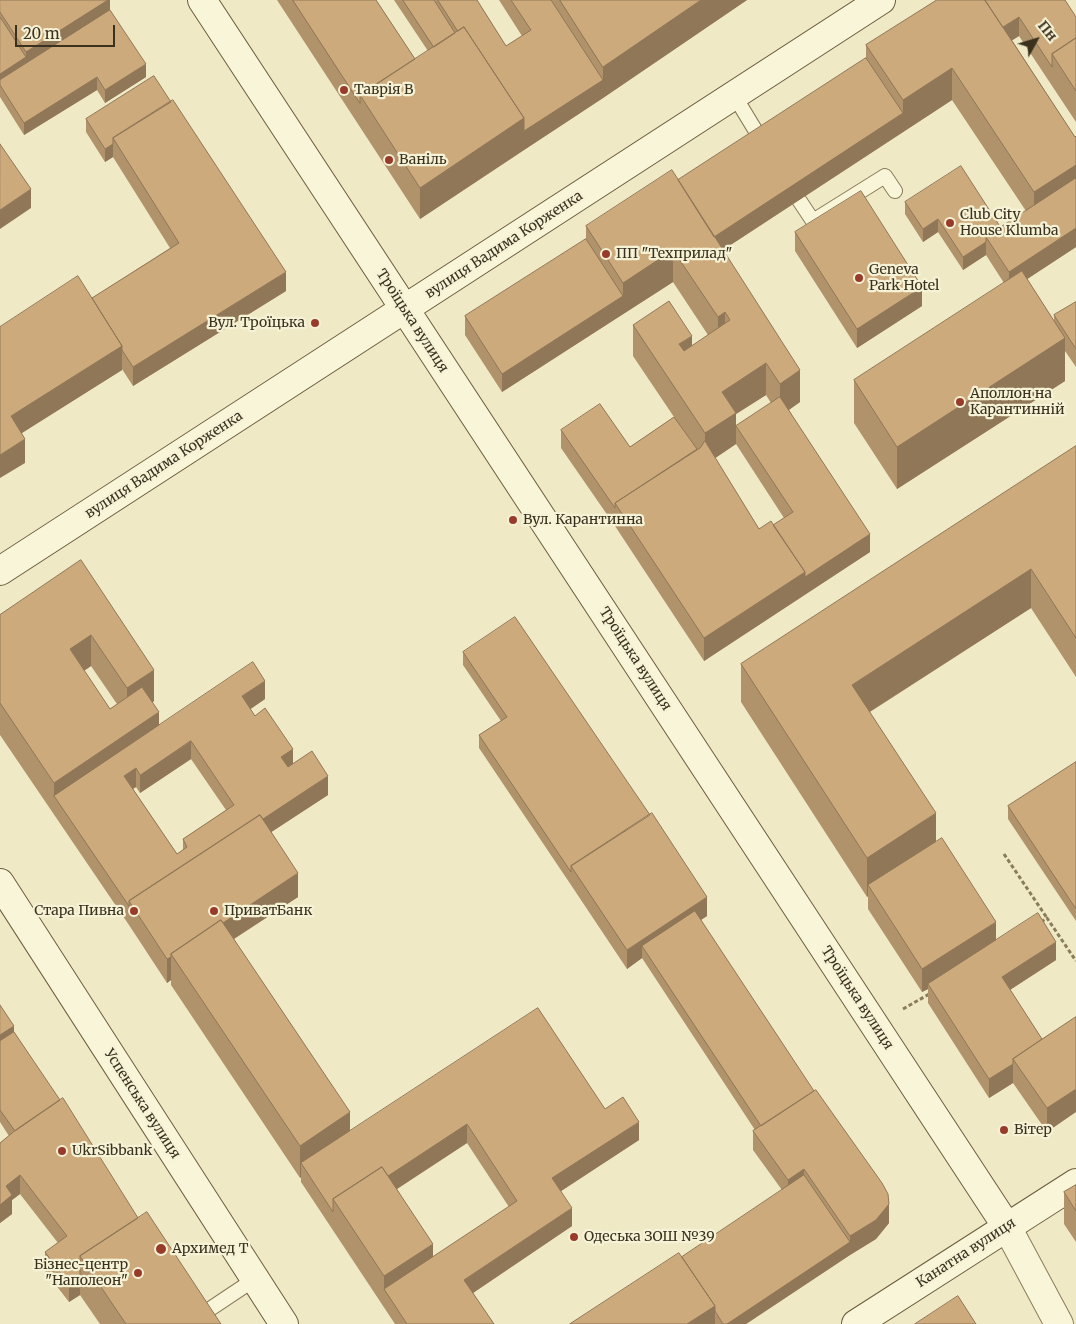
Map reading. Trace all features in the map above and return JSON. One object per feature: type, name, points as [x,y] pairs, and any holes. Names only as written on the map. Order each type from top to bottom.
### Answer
[{"type":"street","name":"Троїцька вулиця","points":[[202,0],[1007,1227],[1059,1324]]},
{"type":"street","name":"вулиця Вадима Корженка","points":[[0,571],[881,0]]},
{"type":"street","name":"Успенська вулиця","points":[[0,883],[284,1324]]},
{"type":"street","name":"Канатна вулиця","points":[[856,1324],[1076,1183]]},
{"type":"lane","points":[[734,95],[763,143]]},
{"type":"lane","points":[[799,200],[813,221],[885,176],[895,191]]},
{"type":"lane","points":[[193,1320],[255,1279]]},
{"type":"path","points":[[1004,854],[1076,961]]},
{"type":"path","points":[[1038,923],[1047,918]]},
{"type":"path","points":[[903,1009],[933,992]]},
{"type":"building","points":[[0,0],[108,0],[26,52],[0,12]]},
{"type":"building","points":[[293,0],[376,0],[415,59],[360,95],[360,103]]},
{"type":"building","points":[[403,0],[434,0],[455,33],[434,47]]},
{"type":"building","points":[[438,0],[477,0],[506,46],[531,30],[511,0],[551,0],[603,80],[524,131],[524,118],[464,27],[458,31]]},
{"type":"building","points":[[560,0],[701,0],[603,67]]},
{"type":"building","points":[[937,0],[985,0],[1076,136],[1076,165],[1034,192],[952,68],[903,100],[866,45]]},
{"type":"building","points":[[985,0],[1065,0],[1076,17],[1076,38],[1052,54],[1052,67],[1019,17],[1003,27]]},
{"type":"building","points":[[110,10],[146,64],[105,90],[97,77],[24,123],[0,85],[0,80]]},
{"type":"building","points":[[0,17],[26,57],[0,74]]},
{"type":"building","points":[[464,27],[524,118],[420,188],[360,95]]},
{"type":"building","points":[[1076,38],[1076,91],[1052,54]]},
{"type":"building","points":[[866,58],[903,113],[714,237],[678,180]]},
{"type":"building","points":[[154,76],[171,102],[113,138],[113,144],[105,149],[86,119]]},
{"type":"building","points":[[173,100],[286,272],[133,367],[92,298],[179,243],[113,138]]},
{"type":"building","points":[[0,144],[31,189],[0,210]]},
{"type":"building","name":"Club City House Klumba","points":[[961,166],[1001,228],[986,237],[986,242],[963,257],[938,219],[923,229],[905,202]]},
{"type":"building","points":[[672,170],[800,370],[780,384],[766,363],[722,392],[736,413],[705,433],[633,325],[669,301],[692,336],[679,344],[684,351],[730,320],[725,312],[718,317],[673,250],[623,283],[586,226]]},
{"type":"building","points":[[1076,178],[1076,228],[1009,272],[986,237]]},
{"type":"building","name":"Geneva Park Hotel","points":[[861,191],[922,287],[857,329],[795,232]]},
{"type":"building","points":[[586,239],[623,296],[502,374],[465,316]]},
{"type":"building","points":[[1022,271],[1065,338],[897,447],[854,380]]},
{"type":"building","points":[[78,276],[122,346],[11,416],[25,439],[0,455],[0,327]]},
{"type":"building","points":[[1076,302],[1076,349],[1054,315]]},
{"type":"building","points":[[780,397],[870,534],[805,577],[805,572],[773,525],[793,512],[736,426]]},
{"type":"building","points":[[600,404],[630,447],[674,417],[697,449],[615,503],[615,508],[561,430]]},
{"type":"building","points":[[705,441],[759,529],[771,521],[805,572],[704,638],[615,503],[700,448]]},
{"type":"building","points":[[1076,446],[1076,638],[1031,569],[852,685],[936,813],[867,858],[741,664]]},
{"type":"building","points":[[81,560],[154,670],[127,688],[91,635],[70,649],[110,709],[142,687],[159,712],[54,783],[0,703],[0,615]]},
{"type":"building","points":[[515,617],[650,815],[571,866],[571,872],[479,735],[507,717],[463,652]]},
{"type":"building","points":[[253,662],[265,681],[242,696],[255,716],[265,708],[293,749],[281,757],[288,767],[312,751],[328,776],[263,819],[260,815],[129,901],[129,906],[54,796]],"holes":[[[191,741],[234,805],[183,839],[187,847],[177,854],[124,776],[136,768],[140,775]]]},
{"type":"building","points":[[1076,762],[1076,909],[1008,806]]},
{"type":"building","points":[[652,813],[707,897],[627,950],[571,866]]},
{"type":"building","name":"ПриватБанк","points":[[260,815],[298,873],[223,923],[221,920],[171,954],[171,957],[167,959],[129,901]]},
{"type":"building","points":[[942,838],[996,922],[922,969],[868,885]]},
{"type":"building","points":[[695,911],[814,1091],[761,1126],[642,946]]},
{"type":"building","points":[[1038,913],[1056,942],[1002,977],[1042,1039],[1013,1059],[1013,1064],[989,1079],[928,984]]},
{"type":"building","points":[[221,920],[350,1112],[300,1146],[171,954]]},
{"type":"building","points":[[0,1005],[14,1026],[0,1035]]},
{"type":"building","points":[[538,1008],[605,1109],[623,1097],[639,1122],[552,1178],[572,1208],[464,1280],[494,1324],[407,1324],[384,1289],[517,1201],[467,1124],[388,1176],[382,1167],[333,1199],[333,1212],[301,1163]]},
{"type":"building","points":[[1076,1017],[1076,1089],[1047,1108],[1013,1059]]},
{"type":"building","points":[[14,1032],[60,1100],[15,1131],[0,1110],[0,1041]]},
{"type":"building","points":[[816,1090],[888,1194],[889,1204],[876,1220],[850,1236],[804,1169],[788,1180],[753,1131]]},
{"type":"building","points":[[63,1098],[138,1218],[80,1256],[80,1277],[69,1284],[45,1252],[67,1236],[20,1175],[6,1186],[12,1195],[0,1205],[0,1143],[17,1129]]},
{"type":"building","points":[[382,1167],[433,1244],[384,1276],[333,1199]]},
{"type":"building","points":[[804,1175],[850,1242],[727,1324],[723,1324],[715,1311],[715,1306],[682,1257]]},
{"type":"building","points":[[1076,1185],[1076,1211],[1064,1192]]},
{"type":"building","points":[[147,1212],[221,1324],[126,1324],[80,1256]]},
{"type":"building","points":[[679,1253],[715,1306],[687,1324],[570,1324]]},
{"type":"building","points":[[958,1296],[976,1324],[915,1324]]},
{"type":"place","name":"Таврія В","points":[[344,90]]},
{"type":"place","name":"Ваніль","points":[[389,160]]},
{"type":"place","name":"Club City House Klumba","points":[[950,223]]},
{"type":"place","name":"ПП \"Техприлад\"","points":[[606,254]]},
{"type":"place","name":"Geneva Park Hotel","points":[[859,278]]},
{"type":"place","name":"Вул. Троїцька","points":[[315,323]]},
{"type":"place","name":"Аполлон на Карантинній","points":[[960,402]]},
{"type":"place","name":"Вул. Карантинна","points":[[513,520]]},
{"type":"place","name":"Стара Пивна","points":[[134,911]]},
{"type":"place","name":"ПриватБанк","points":[[214,911]]},
{"type":"place","name":"Вітер","points":[[1004,1130]]},
{"type":"place","name":"UkrSibbank","points":[[62,1151]]},
{"type":"place","name":"Одеська ЗОШ №39","points":[[574,1237]]},
{"type":"place","name":"Архимед Т","points":[[161,1249]]},
{"type":"place","name":"Бізнес-центр \"Наполеон\"","points":[[138,1273]]}]
